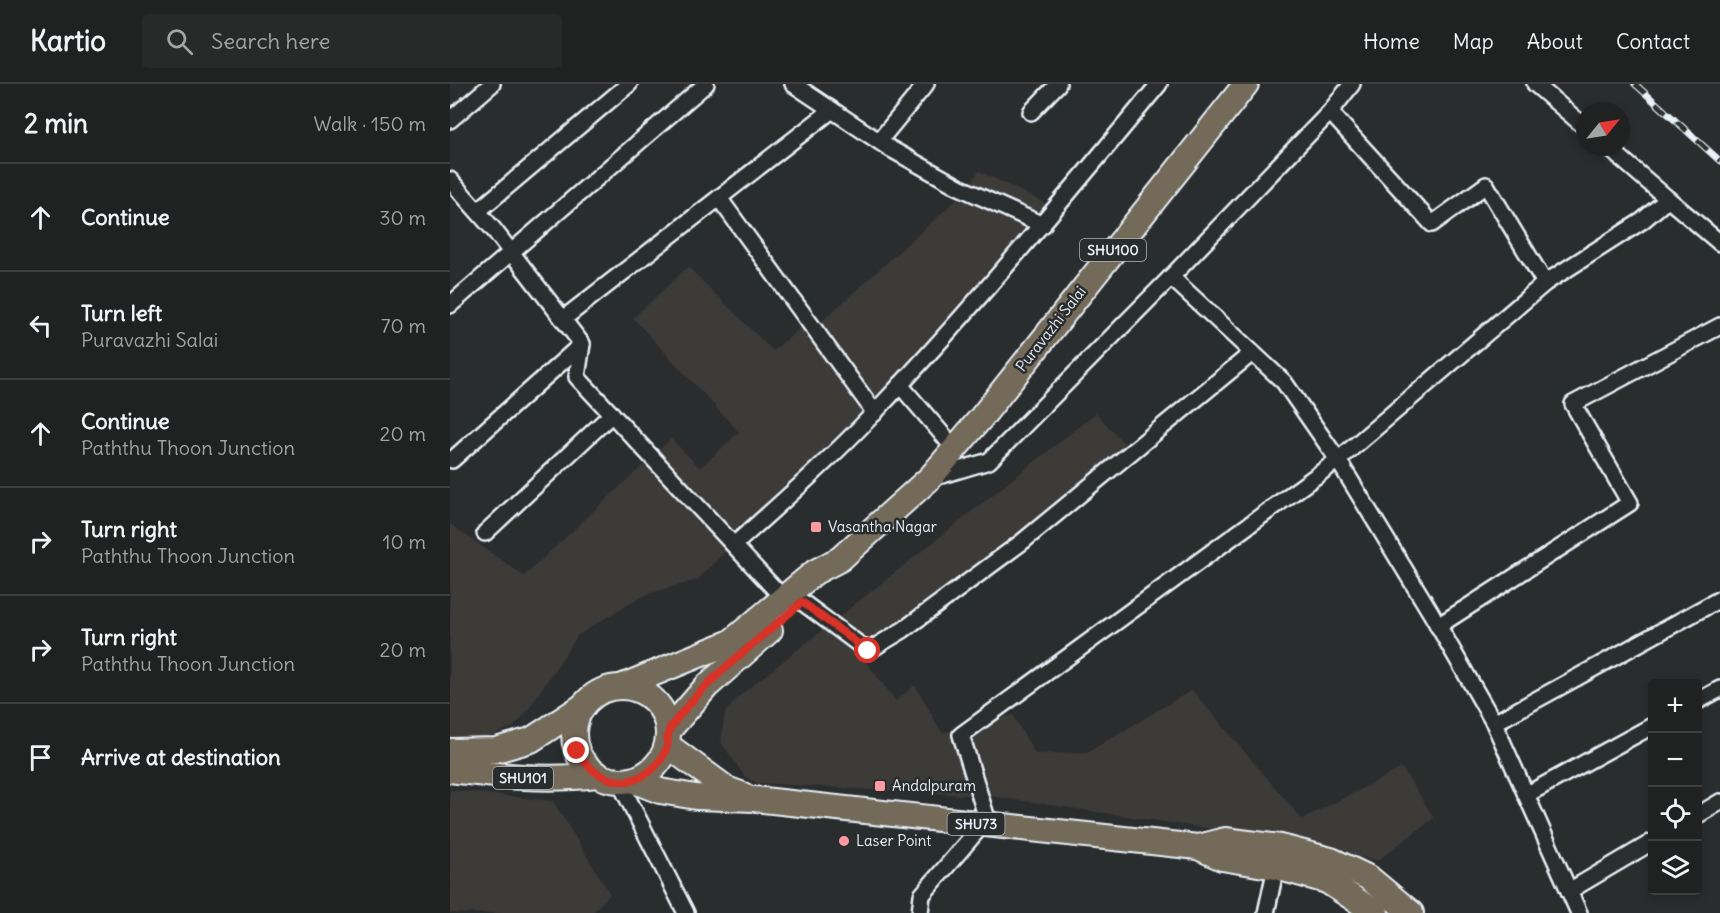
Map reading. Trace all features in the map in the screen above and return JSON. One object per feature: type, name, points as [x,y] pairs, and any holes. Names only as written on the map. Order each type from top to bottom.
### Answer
[{"type":"main road","name":"Puravazhi Salai","points":[[668,738],[714,680],[793,601],[815,572],[840,559],[930,478],[1246,84]]},
{"type":"main road","name":"Puravazhi Salai","points":[[623,686],[731,642],[793,601]]},
{"type":"main road","name":"SHU101","points":[[450,751],[496,750],[531,740],[583,706],[594,695],[608,688],[623,686]]},
{"type":"main road","points":[[623,686],[649,695],[659,705],[666,717],[668,738]]},
{"type":"main road","points":[[583,706],[576,720],[574,736],[577,751],[585,764],[616,779]]},
{"type":"main road","name":"SHU73","points":[[668,738],[727,789],[754,799]]},
{"type":"main road","name":"SHU101","points":[[450,770],[515,778],[616,779],[645,775],[663,757],[668,738]]},
{"type":"main road","name":"SHU73","points":[[616,779],[660,791],[696,797],[754,799],[1198,847],[1225,840],[1279,857],[1327,881],[1376,913]]},
{"type":"main road","name":"SHU73","points":[[1279,857],[1331,860],[1369,878],[1411,913]]},
{"type":"street","points":[[450,120],[492,84]]},
{"type":"street","points":[[478,211],[629,84]]},
{"type":"street","points":[[450,305],[706,84]]},
{"type":"street","points":[[879,141],[926,84]]},
{"type":"street","points":[[1031,112],[1058,84]]},
{"type":"street","points":[[734,545],[875,413],[1043,225],[1159,84]]},
{"type":"street","points":[[930,478],[989,461],[1171,278],[1330,112],[1352,84]]},
{"type":"street","points":[[1535,84],[1576,119]]},
{"type":"street","points":[[798,85],[879,141],[959,187],[1043,225]]},
{"type":"street","points":[[563,319],[832,110]]},
{"type":"street","points":[[1330,112],[1432,224],[1486,185],[1545,283]]},
{"type":"street","points":[[1618,156],[1720,243]]},
{"type":"street","points":[[451,182],[478,211],[582,344],[577,377],[734,545],[793,601],[868,651],[903,630],[1022,542],[1252,353]]},
{"type":"street","points":[[719,198],[875,413]]},
{"type":"street","points":[[920,913],[922,895],[986,825],[961,735],[1338,460],[1545,283],[1642,221],[1668,199]]},
{"type":"street","points":[[1171,278],[1284,382],[1338,460],[1494,723],[1579,913]]},
{"type":"street","points":[[1438,626],[1630,503],[1573,404],[1720,326]]},
{"type":"street","points":[[452,460],[582,344]]},
{"type":"street","points":[[900,385],[955,449]]},
{"type":"street","points":[[485,533],[612,414]]},
{"type":"street","points":[[1494,723],[1720,599]]},
{"type":"street","points":[[1702,699],[1720,689]]},
{"type":"street","points":[[1526,795],[1648,729]]},
{"type":"street","points":[[616,779],[686,913]]},
{"type":"street","points":[[1702,813],[1720,802]]},
{"type":"street","points":[[1569,891],[1648,845]]},
{"type":"street","points":[[1266,913],[1279,857]]},
{"type":"shaded area","points":[[979,171],[1047,204],[1059,200],[896,386],[787,489],[697,580],[651,593],[633,601],[578,635],[525,714],[513,727],[475,742],[450,739],[450,524],[524,576],[671,439],[700,468],[739,432],[633,318],[688,267],[773,351],[816,315],[821,322],[964,193]]},
{"type":"shaded area","points":[[1096,413],[1131,451],[1008,550],[863,658],[896,701],[915,685],[942,733],[1013,715],[1035,754],[1088,752],[1192,690],[1302,819],[1402,768],[1434,818],[1377,861],[1299,842],[997,797],[757,783],[745,777],[721,742],[725,713],[738,697]]},
{"type":"shaded area","points":[[450,790],[553,801],[610,894],[592,913],[450,913]]},
{"type":"railway","points":[[1635,84],[1720,161]]},
{"type":"place","name":"Vasantha Nagar","points":[[816,527]]},
{"type":"place","name":"Andalpuram","points":[[880,786]]},
{"type":"place","name":"Laser Point","points":[[844,841]]},
{"type":"route","points":[[577,751],[585,764],[597,775],[608,779],[632,780],[645,775],[663,757],[668,731],[707,686],[802,602],[868,651]]}]
